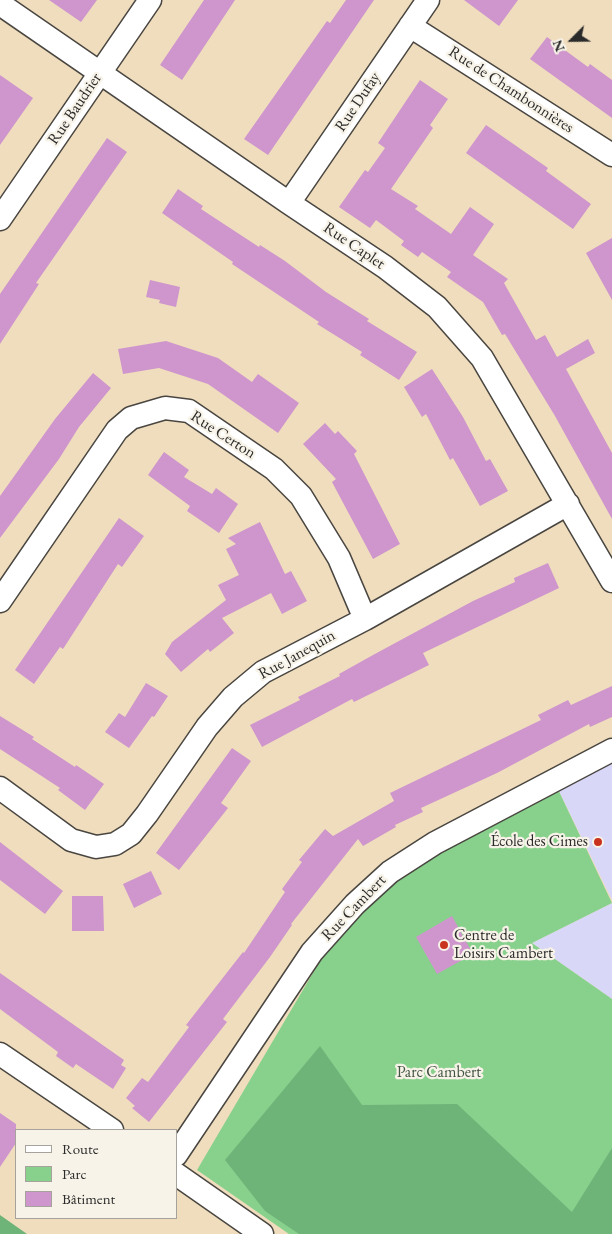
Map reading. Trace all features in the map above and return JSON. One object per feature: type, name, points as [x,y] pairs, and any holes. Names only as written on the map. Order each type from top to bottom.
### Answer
[{"type":"street","name":"Rue Baudrier","points":[[0,219],[150,0]]},
{"type":"street","name":"Rue Dufay","points":[[289,203],[428,0]]},
{"type":"street","name":"Rue Caplet","points":[[0,4],[99,74],[385,266],[437,307],[482,358],[612,581]]},
{"type":"street","name":"Rue de Chambonnières","points":[[410,26],[612,155]]},
{"type":"street","name":"Rue Certon","points":[[0,601],[116,430],[131,418],[165,408],[189,411],[274,469],[301,496],[339,558],[364,619]]},
{"type":"street","name":"Rue Janequin","points":[[0,788],[71,840],[96,847],[115,844],[130,834],[147,814],[207,727],[233,697],[269,668],[364,619],[568,504]]},
{"type":"street","name":"Rue Cambert","points":[[178,1152],[312,952],[354,904],[390,872],[435,843],[612,750]]},
{"type":"street","points":[[0,1054],[111,1129]]},
{"type":"street","points":[[178,1175],[262,1234]]},
{"type":"shaded area","name":"École des Cimes","points":[[612,755],[612,900],[555,783]]},
{"type":"shaded area","points":[[612,903],[612,999],[532,943]]},
{"type":"green space","name":"Parc Cambert","points":[[555,783],[612,903],[532,943],[612,999],[612,1234],[289,1234],[197,1170],[337,932],[384,881]]},
{"type":"green space","points":[[320,1046],[362,1105],[457,1104],[572,1212],[612,1148],[612,1234],[299,1234],[265,1211],[225,1160]]},
{"type":"green space","points":[[0,1215],[27,1234],[0,1234]]},
{"type":"building","points":[[49,0],[97,0],[81,22]]},
{"type":"building","points":[[204,0],[235,0],[182,80],[160,65]]},
{"type":"building","points":[[346,0],[374,0],[268,155],[244,139],[327,21],[330,23]]},
{"type":"building","points":[[464,0],[518,0],[499,26]]},
{"type":"building","points":[[547,37],[588,67],[590,64],[612,80],[612,118],[530,59]]},
{"type":"building","points":[[0,75],[33,98],[0,145]]},
{"type":"building","points":[[420,80],[448,99],[430,125],[433,128],[391,189],[418,206],[415,209],[451,234],[470,207],[494,224],[473,255],[508,279],[504,283],[536,340],[545,335],[557,357],[588,339],[595,353],[566,369],[612,453],[612,519],[555,416],[505,334],[502,335],[483,302],[447,277],[451,272],[422,252],[418,257],[401,245],[404,241],[376,220],[370,228],[339,207],[365,170],[368,172],[385,148],[378,143]]},
{"type":"building","points":[[486,125],[548,168],[546,171],[591,204],[573,229],[466,153]]},
{"type":"building","points":[[107,138],[127,152],[36,283],[39,284],[0,344],[0,294]]},
{"type":"building","points":[[178,189],[203,206],[201,209],[259,247],[260,245],[285,261],[326,292],[369,319],[367,321],[417,352],[399,380],[360,355],[362,352],[317,324],[319,322],[232,264],[233,262],[162,213]]},
{"type":"building","points":[[612,238],[612,300],[586,253]]},
{"type":"building","points":[[150,280],[180,287],[176,307],[159,303],[160,300],[146,297]]},
{"type":"building","points":[[166,341],[218,358],[252,382],[258,374],[299,403],[278,433],[208,384],[159,368],[123,374],[118,349]]},
{"type":"building","points":[[432,369],[463,417],[486,461],[490,459],[508,491],[480,506],[453,458],[450,460],[426,414],[422,417],[404,387]]},
{"type":"building","points":[[93,373],[111,388],[79,427],[59,459],[0,538],[0,496],[55,419]]},
{"type":"building","points":[[325,423],[335,434],[338,431],[357,451],[354,454],[400,544],[373,559],[332,482],[336,479],[303,444]]},
{"type":"building","points":[[164,452],[189,470],[184,477],[212,494],[216,488],[238,504],[219,533],[187,511],[190,506],[148,475]]},
{"type":"building","points":[[119,518],[144,536],[122,567],[118,564],[63,649],[60,647],[34,684],[15,670]]},
{"type":"building","points":[[260,522],[285,574],[291,571],[307,601],[282,614],[271,593],[222,618],[234,633],[210,652],[208,649],[181,672],[165,654],[172,642],[226,600],[218,585],[239,575],[226,549],[236,544],[228,538]]},
{"type":"building","points":[[548,563],[559,588],[423,653],[429,665],[354,702],[352,699],[262,747],[250,725],[300,700],[298,697],[340,676],[339,674],[473,601],[515,582],[514,578]]},
{"type":"building","points":[[146,683],[168,696],[129,748],[105,732],[119,713],[125,717]]},
{"type":"building","points":[[612,686],[612,717],[590,727],[589,724],[497,773],[421,808],[423,812],[395,825],[396,827],[363,846],[358,839],[291,924],[270,957],[223,1019],[227,1022],[149,1122],[132,1108],[135,1106],[126,1098],[142,1078],[148,1082],[189,1027],[186,1025],[244,953],[285,892],[282,889],[302,862],[299,860],[325,829],[333,836],[394,801],[390,793],[541,720],[538,715],[568,700],[571,705]]},
{"type":"building","points":[[0,716],[34,737],[32,739],[104,784],[85,810],[58,790],[60,788],[0,749]]},
{"type":"building","points":[[232,748],[251,761],[221,803],[228,808],[179,870],[156,853]]},
{"type":"building","points":[[0,842],[63,891],[45,914],[0,880]]},
{"type":"building","points":[[151,871],[162,894],[134,908],[123,884]]},
{"type":"building","points":[[72,896],[103,896],[104,931],[72,931]]},
{"type":"building","name":"Centre de Loisirs Cambert","points":[[452,916],[473,954],[437,974],[416,937]]},
{"type":"building","points":[[0,973],[124,1060],[121,1065],[126,1068],[113,1089],[76,1064],[73,1068],[56,1056],[58,1052],[0,1009]]},
{"type":"building","points":[[0,1113],[16,1124],[16,1129],[15,1144],[0,1167]]},
{"type":"place","name":"École des Cimes","points":[[598,842]]},
{"type":"place","name":"Centre de Loisirs Cambert","points":[[444,945]]}]
